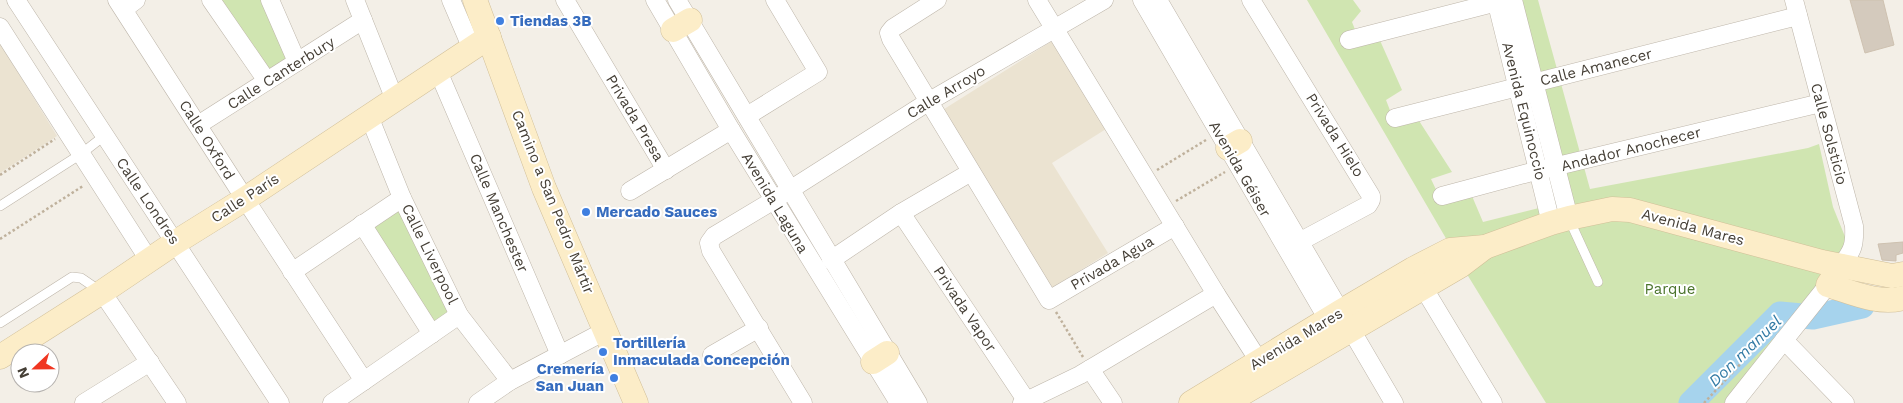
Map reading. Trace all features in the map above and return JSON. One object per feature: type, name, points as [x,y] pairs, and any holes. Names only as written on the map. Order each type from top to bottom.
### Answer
[{"type":"street","name":"Calle Londres","points":[[16,0],[280,403]]},
{"type":"street","points":[[211,0],[268,81]]},
{"type":"street","points":[[270,0],[297,62]]},
{"type":"street","points":[[355,0],[395,100]]},
{"type":"street","points":[[452,0],[481,43]]},
{"type":"street","name":"Camino a San Pedro Mártir","points":[[475,0],[481,43],[636,403]]},
{"type":"street","name":"Privada Presa","points":[[565,0],[666,170],[731,130]]},
{"type":"street","name":"Avenida Laguna","points":[[655,0],[681,25],[747,116],[831,260],[880,358],[895,402]]},
{"type":"street","name":"Avenida Laguna","points":[[677,0],[681,25],[731,130],[774,200],[880,358],[918,403]]},
{"type":"street","points":[[747,116],[818,72],[775,0]]},
{"type":"street","points":[[936,0],[893,28],[889,33],[890,39],[1049,300]]},
{"type":"street","points":[[1037,0],[1216,294],[1260,361]]},
{"type":"street","name":"Calle Arroyo","points":[[759,328],[711,251],[709,243],[714,236],[791,190],[928,102],[1054,27],[1104,0]]},
{"type":"street","name":"Avenida Géiser","points":[[1142,0],[1339,325]]},
{"type":"street","name":"Privada Hielo","points":[[1251,0],[1371,196],[1368,205],[1299,242]]},
{"type":"street","points":[[1349,40],[1503,0]]},
{"type":"street","name":"Avenida Equinoccio","points":[[1503,0],[1560,221]]},
{"type":"street","name":"Calle Oxford","points":[[126,3],[244,199],[364,381]]},
{"type":"street","name":"Avenida Géiser","points":[[1165,3],[1231,147],[1299,242],[1339,325]]},
{"type":"street","name":"Calle Amanecer","points":[[1395,118],[1526,84],[1796,8]]},
{"type":"street","name":"Calle Solsticio","points":[[1796,8],[1854,226],[1855,239],[1853,250],[1841,266]]},
{"type":"street","name":"Calle Canterbury","points":[[198,125],[363,20]]},
{"type":"street","name":"Calle Londres","points":[[0,27],[149,260]]},
{"type":"street","name":"Calle París","points":[[0,357],[481,43]]},
{"type":"street","name":"Calle Manchester","points":[[438,71],[560,356]]},
{"type":"street","name":"Andador Anochecer","points":[[1442,196],[1821,103]]},
{"type":"street","name":"Calle Liverpool","points":[[369,116],[402,198],[459,315],[510,381]]},
{"type":"street","points":[[630,191],[666,170]]},
{"type":"street","points":[[831,260],[901,213],[971,172]]},
{"type":"street","points":[[292,272],[402,198]]},
{"type":"street","name":"Avenida Mares","points":[[1226,403],[1339,325],[1418,279],[1460,266],[1485,247],[1560,221],[1612,210],[1630,210],[1822,262],[1892,276],[1903,274]]},
{"type":"street","name":"Privada Vapor","points":[[901,213],[1024,401]]},
{"type":"street","points":[[362,224],[432,334]]},
{"type":"street","name":"Privada Agua","points":[[1049,300],[1175,226]]},
{"type":"street","points":[[1734,403],[1814,304],[1841,266]]},
{"type":"street","points":[[1418,279],[1493,403]]},
{"type":"street","points":[[1828,285],[1882,300],[1903,298]]},
{"type":"street","points":[[102,292],[177,403]]},
{"type":"street","points":[[1024,401],[1090,369],[1216,294]]},
{"type":"street","points":[[332,403],[459,315]]},
{"type":"street","points":[[1339,325],[1393,402]]},
{"type":"street","name":"Avenida Mares","points":[[1200,401],[1260,361],[1339,325]]},
{"type":"street","points":[[712,355],[759,328],[803,403]]},
{"type":"street","points":[[478,403],[510,381],[605,331]]},
{"type":"street","points":[[1789,334],[1845,403]]},
{"type":"street","points":[[84,403],[150,362]]},
{"type":"street","points":[[1090,369],[1114,403]]},
{"type":"lane","points":[[0,206],[81,154],[104,136]]},
{"type":"lane","points":[[1560,221],[1598,282]]},
{"type":"lane","points":[[0,323],[72,277],[81,278],[102,292]]},
{"type":"path","points":[[0,175],[67,132]]},
{"type":"path","points":[[1145,177],[1231,147]]},
{"type":"path","points":[[1164,208],[1231,147]]},
{"type":"path","points":[[0,239],[96,177]]},
{"type":"path","points":[[1049,300],[1090,369]]},
{"type":"path","points":[[1704,403],[1764,339]]},
{"type":"shaded area","points":[[1052,41],[1106,129],[1052,163],[1108,253],[1052,288],[941,111]]},
{"type":"shaded area","points":[[0,43],[57,136],[0,173]]},
{"type":"green space","points":[[215,0],[267,0],[293,61],[269,76]]},
{"type":"green space","name":"Parque","points":[[1307,0],[1353,0],[1361,11],[1352,22],[1358,37],[1378,36],[1402,90],[1386,100],[1391,113],[1414,113],[1452,172],[1431,179],[1439,196],[1469,189],[1483,222],[1547,206],[1494,0],[1538,0],[1590,189],[1808,148],[1819,144],[1833,207],[1848,244],[1727,403],[1546,403],[1465,271]]},
{"type":"green space","points":[[402,198],[459,315],[432,334],[362,224]]},
{"type":"building","points":[[1850,0],[1883,0],[1894,45],[1865,53]]},
{"type":"building","points":[[1903,242],[1903,253],[1896,255],[1896,261],[1882,260],[1878,244]]},
{"type":"waterway","name":"Don manuel","points":[[1691,403],[1780,314],[1813,317],[1862,306]]},
{"type":"place","name":"Tiendas 3B","points":[[500,21]]},
{"type":"place","name":"Mercado Sauces","points":[[586,212]]},
{"type":"place","name":"Tortillería Inmaculada Concepción","points":[[603,352]]},
{"type":"place","name":"Cremería San Juan","points":[[614,378]]}]
